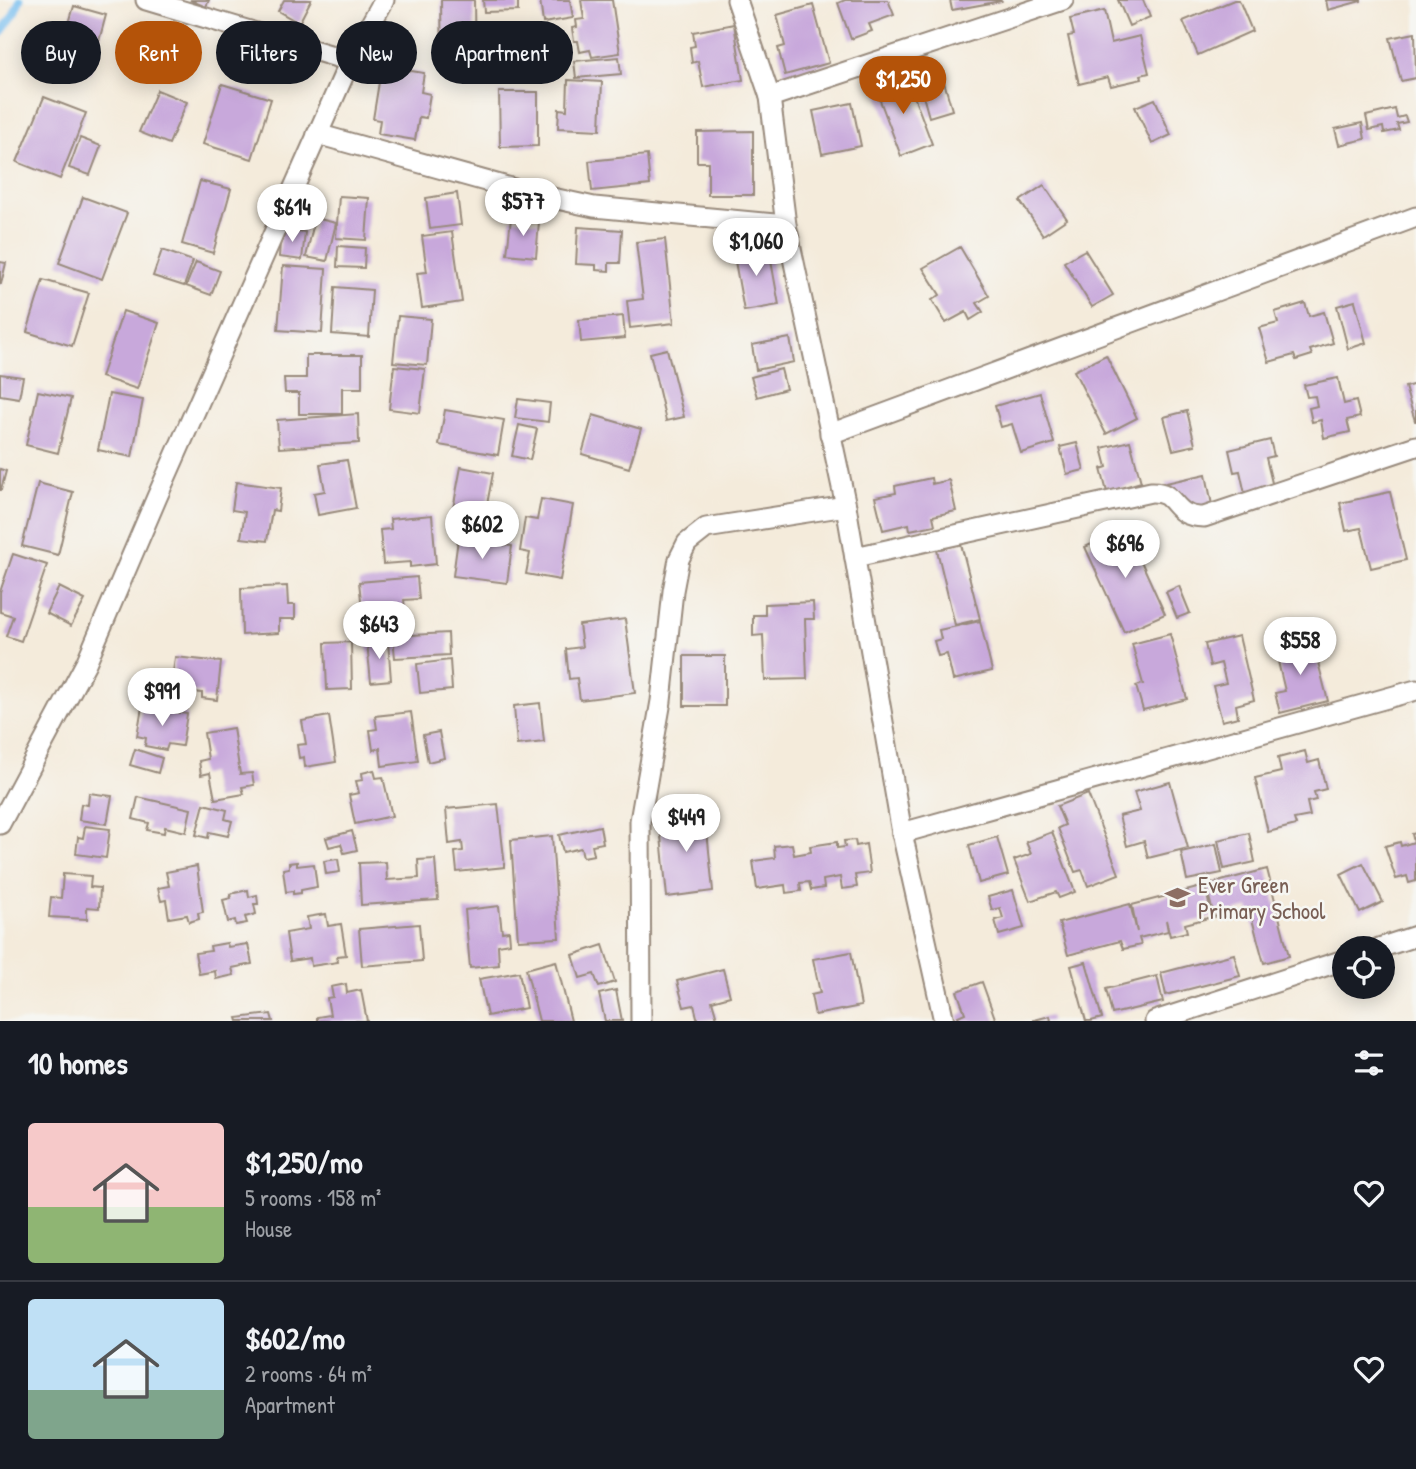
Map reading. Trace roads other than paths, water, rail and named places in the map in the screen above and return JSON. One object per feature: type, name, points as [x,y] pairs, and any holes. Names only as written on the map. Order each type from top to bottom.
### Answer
[{"type":"street","points":[[146,0],[336,57]]},
{"type":"street","points":[[372,21],[384,0]]},
{"type":"street","points":[[737,0],[770,97],[786,225],[846,506],[902,834],[944,1021]]},
{"type":"street","points":[[770,97],[1063,0]]},
{"type":"street","points":[[0,824],[86,663],[340,84]]},
{"type":"street","points":[[317,134],[525,192],[594,207],[786,225]]},
{"type":"street","points":[[830,434],[1416,217]]},
{"type":"street","points":[[855,557],[1152,492],[1168,495],[1185,514],[1204,517],[1416,446]]},
{"type":"street","points":[[641,1021],[640,821],[661,701],[679,558],[687,543],[706,528],[846,506]]},
{"type":"street","points":[[902,834],[1416,690]]},
{"type":"street","points":[[1395,943],[1416,936]]},
{"type":"street","points":[[1155,1021],[1332,964]]},
{"type":"waterway","points":[[0,34],[20,0]]},
{"type":"place","name":"Ever Green Primary School","points":[[1178,897]]}]
